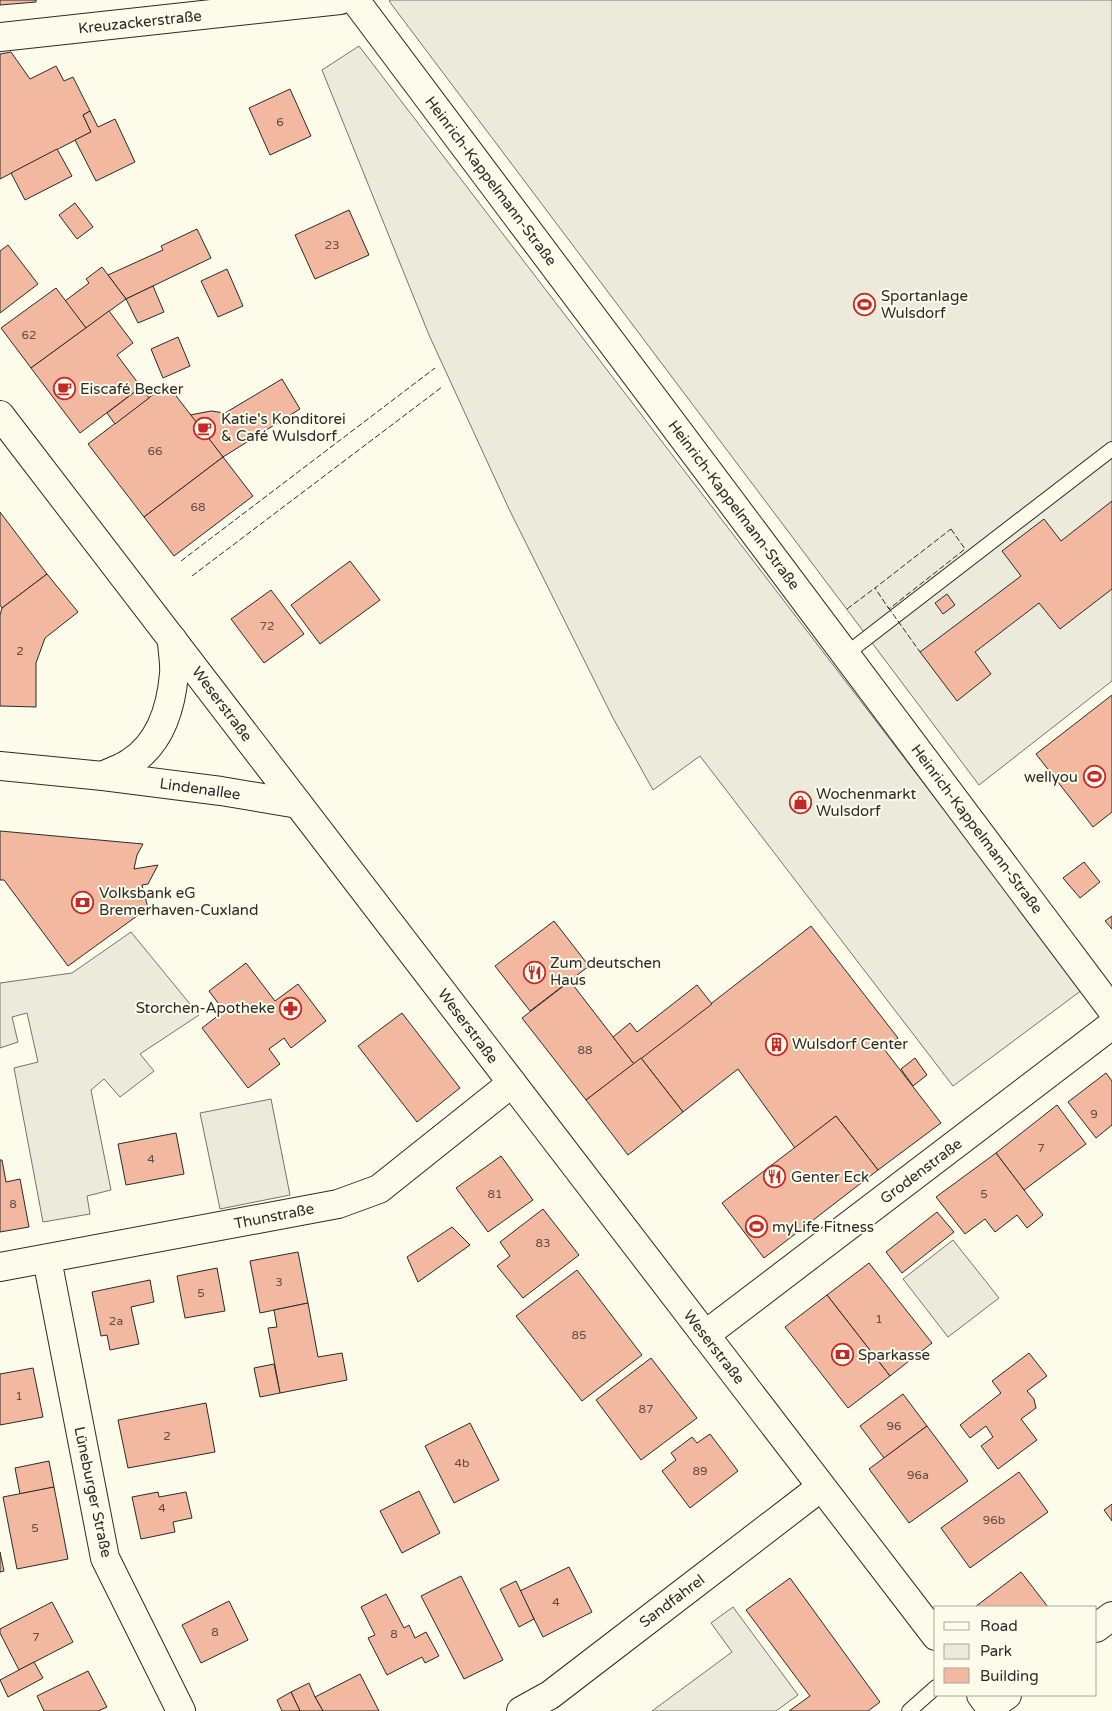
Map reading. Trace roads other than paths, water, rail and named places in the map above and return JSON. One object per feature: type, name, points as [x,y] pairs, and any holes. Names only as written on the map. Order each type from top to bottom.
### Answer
[{"type":"street","name":"Kreuzackerstraße","points":[[0,37],[340,0]]},
{"type":"street","name":"Heinrich-Kappelmann-Straße","points":[[355,0],[1112,1010]]},
{"type":"street","name":"Weserstraße","points":[[0,415],[934,1633]]},
{"type":"street","points":[[103,776],[131,763],[152,743],[160,730],[170,702],[174,672],[172,639]]},
{"type":"street","name":"Lindenallee","points":[[0,766],[103,776],[298,804]]},
{"type":"street","name":"Grodenstraße","points":[[705,1335],[1112,1025]]},
{"type":"street","name":"Thunstraße","points":[[0,1267],[338,1204],[379,1189],[512,1083]]},
{"type":"street","name":"Lüneburger Straße","points":[[46,1259],[104,1558],[181,1711]]},
{"type":"street","name":"Sandfahrel","points":[[521,1711],[550,1695],[821,1487]]},
{"type":"street","points":[[1097,1627],[1112,1616]]},
{"type":"lane","points":[[846,654],[1112,449]]},
{"type":"lane","points":[[909,1711],[934,1689]]},
{"type":"place","name":"Sportanlage Wulsdorf","points":[[865,305]]},
{"type":"place","name":"Eiscafé Becker","points":[[64,389]]},
{"type":"place","name":"Katie's Konditorei & Café Wulsdorf","points":[[205,428]]},
{"type":"place","name":"wellyou","points":[[1094,777]]},
{"type":"place","name":"Wochenmarkt Wulsdorf","points":[[800,803]]},
{"type":"place","name":"Volksbank eG Bremerhaven-Cuxland","points":[[83,902]]},
{"type":"place","name":"Zum deutschen Haus","points":[[534,972]]},
{"type":"place","name":"Storchen-Apotheke","points":[[291,1008]]},
{"type":"place","name":"Wulsdorf Center","points":[[776,1044]]},
{"type":"place","name":"Genter Eck","points":[[775,1177]]},
{"type":"place","name":"myLife Fitness","points":[[756,1227]]},
{"type":"place","name":"Sparkasse","points":[[842,1355]]}]
